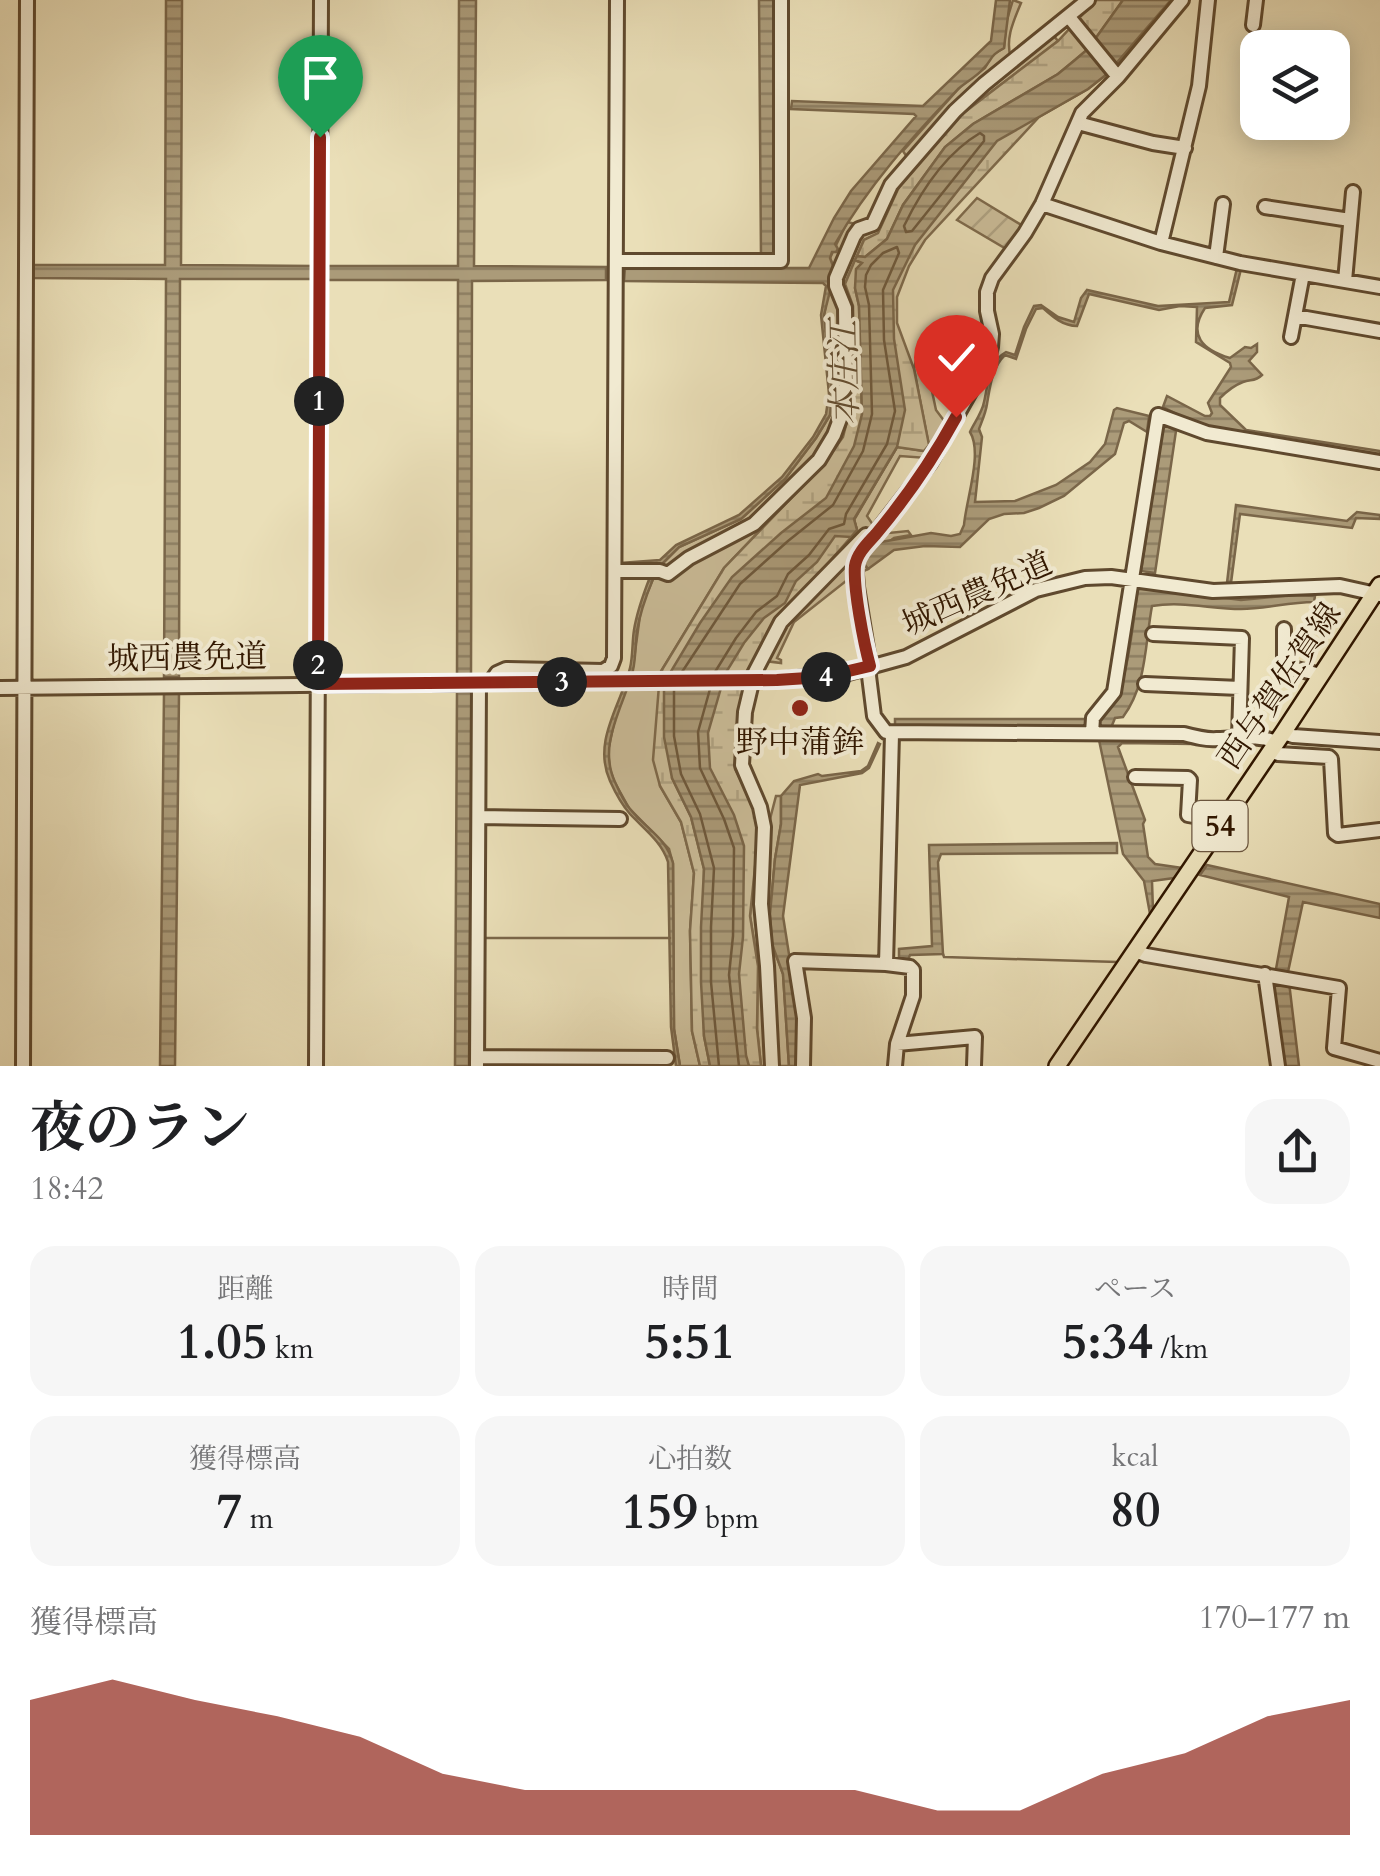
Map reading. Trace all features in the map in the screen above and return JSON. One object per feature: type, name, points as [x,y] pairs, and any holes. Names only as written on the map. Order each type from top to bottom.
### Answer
[{"type":"main road","name":"西与賀佐賀線","points":[[1057,1066],[1378,591]]},
{"type":"street","points":[[23,1066],[27,0]]},
{"type":"street","points":[[316,1066],[320,0]]},
{"type":"street","points":[[617,0],[614,658],[612,666],[603,670],[506,669],[485,683],[478,817],[478,1062],[667,1058]]},
{"type":"street","points":[[616,262],[781,261],[781,0]]},
{"type":"street","points":[[614,571],[668,574],[689,558],[754,524],[819,460],[834,435],[845,400],[845,308],[836,278],[854,236],[859,229],[874,224],[891,185],[956,110],[1088,0]]},
{"type":"street","points":[[1182,0],[1089,105],[1078,123],[1042,204],[992,278],[987,292],[992,334],[987,362],[930,464],[855,563],[874,716],[892,734],[1184,734],[1221,740],[1239,737],[1277,742],[1293,736],[1380,742]]},
{"type":"street","points":[[1161,242],[1199,86],[1208,0]]},
{"type":"street","points":[[1254,25],[1256,0]]},
{"type":"street","points":[[1070,18],[1118,76]]},
{"type":"street","points":[[1078,123],[1185,148]]},
{"type":"street","points":[[1345,281],[1353,192]]},
{"type":"street","points":[[1042,204],[1216,257],[1380,287]]},
{"type":"street","points":[[1216,257],[1223,204]]},
{"type":"street","points":[[1265,207],[1350,220]]},
{"type":"street","points":[[1291,337],[1304,274]]},
{"type":"street","points":[[1295,316],[1380,331]]},
{"type":"street","points":[[1092,733],[1093,718],[1114,692],[1158,415],[1207,433],[1380,462]]},
{"type":"street","points":[[772,1066],[761,904],[764,827],[742,765],[754,674],[781,622],[900,502]]},
{"type":"street","name":"城西農免道","points":[[0,688],[823,677],[906,657],[1036,590],[1085,578],[1133,579],[1214,591],[1340,586],[1378,591]]},
{"type":"street","points":[[1284,629],[1284,666],[1321,675]]},
{"type":"street","points":[[1153,634],[1242,638],[1239,737]]},
{"type":"street","points":[[1145,684],[1240,688]]},
{"type":"street","points":[[886,964],[892,734]]},
{"type":"street","points":[[1277,742],[1278,754],[1331,759],[1338,835],[1380,830]]},
{"type":"street","points":[[1136,777],[1188,778],[1188,815],[1223,820]]},
{"type":"street","points":[[478,817],[620,818]]},
{"type":"street","points":[[1135,950],[1339,988],[1334,1048],[1380,1061]]},
{"type":"street","points":[[803,1066],[804,1018],[795,961],[886,964],[914,970],[913,996],[897,1044],[895,1066]]},
{"type":"street","points":[[1265,974],[1278,1066]]},
{"type":"street","points":[[897,1044],[975,1038],[974,1066]]},
{"type":"green space","points":[[1013,0],[1021,3],[1009,38],[1011,59],[1049,30],[1058,41],[961,115],[899,187],[878,234],[864,240],[845,284],[853,306],[854,394],[843,437],[824,464],[724,568],[660,673],[660,786],[681,822],[694,873],[690,931],[692,1031],[700,1066],[680,1066],[674,1029],[673,864],[669,849],[629,808],[610,769],[608,751],[615,719],[633,667],[641,608],[653,579],[621,566],[660,566],[679,547],[741,519],[785,479],[816,438],[830,415],[832,393],[824,315],[833,266],[830,258],[847,222],[856,224],[861,231],[909,160],[903,151],[961,86],[1004,48]]},
{"type":"green space","points":[[1096,0],[1123,0],[1088,49],[1058,74],[973,124],[945,147],[903,205],[887,239],[865,257],[857,256],[864,240],[878,233],[899,187],[961,115],[1058,41]]},
{"type":"green space","points":[[1162,0],[1172,0],[1107,74],[1039,117],[925,240],[909,266],[897,297],[897,323],[914,369],[929,445],[924,451],[897,447],[854,519],[857,530],[849,517],[882,309],[905,248],[1003,129]]},
{"type":"green space","points":[[977,198],[1023,226],[1008,250],[957,220]]},
{"type":"green space","points":[[855,260],[862,263],[855,288],[866,439],[833,504],[739,585],[672,778],[691,817],[704,869],[704,1036],[710,1066],[700,1066],[692,1031],[690,931],[694,873],[681,822],[660,786],[653,760],[660,673],[724,568],[824,464],[843,437],[854,394],[853,306],[845,284]]},
{"type":"green space","points":[[916,360],[926,363],[936,410],[948,426],[927,458],[900,456],[867,516],[879,534],[908,531],[911,535],[894,538],[863,562],[868,569],[851,577],[794,622],[777,658],[781,663],[757,660],[781,617],[857,530],[854,520],[897,447],[923,451],[929,446],[914,369]]},
{"type":"green space","points":[[839,531],[851,537],[781,617],[739,716],[735,769],[760,819],[750,916],[758,966],[761,1066],[736,1066],[704,779],[708,670],[791,574]]},
{"type":"green space","points":[[776,796],[781,796],[781,824],[770,914],[772,944],[783,974],[789,1066],[761,1066],[758,966],[750,916],[760,819],[770,819]]},
{"type":"water","points":[[166,0],[182,0],[181,265],[314,266],[314,279],[180,279],[179,677],[164,677],[166,279],[32,278],[32,265],[165,265]]},
{"type":"water","points":[[459,0],[476,0],[474,266],[606,267],[606,280],[472,281],[471,675],[457,675],[458,280],[326,280],[326,266],[458,266]]},
{"type":"water","points":[[759,0],[776,0],[776,251],[770,257],[761,257]]},
{"type":"water","points":[[996,0],[1010,0],[1004,48],[958,89],[908,144],[861,202],[835,244],[838,249],[830,258],[833,266],[824,315],[832,393],[830,415],[816,438],[785,479],[741,519],[679,547],[660,566],[621,566],[660,560],[676,545],[739,515],[782,477],[813,437],[826,414],[829,394],[821,315],[826,286],[823,283],[624,281],[625,268],[809,268],[851,191],[916,116],[791,109],[792,101],[923,106],[991,41]]},
{"type":"water","points":[[1123,0],[1171,0],[1107,74],[997,141],[915,245],[893,290],[894,339],[905,410],[897,447],[854,519],[857,530],[851,537],[835,536],[817,562],[796,581],[785,603],[764,618],[744,643],[725,674],[708,733],[710,768],[734,815],[744,846],[739,974],[749,1066],[710,1066],[701,982],[704,869],[691,817],[672,778],[664,737],[664,689],[670,673],[732,577],[826,498],[854,446],[862,414],[855,288],[856,269],[862,263],[855,260],[857,256],[865,257],[887,239],[903,205],[945,147],[973,124],[1075,60],[1088,49]]},
{"type":"water","points":[[1237,268],[1241,269],[1232,305],[1205,308],[1198,334],[1205,346],[1230,358],[1257,344],[1257,352],[1249,361],[1262,375],[1231,389],[1220,398],[1220,405],[1246,430],[1380,451],[1380,457],[1220,431],[1198,425],[1163,407],[1167,396],[1210,416],[1208,403],[1231,367],[1196,342],[1197,307],[1159,310],[1089,294],[1077,326],[1063,323],[1043,308],[1036,309],[1016,359],[1005,355],[997,365],[979,429],[982,437],[975,502],[1015,501],[1056,485],[1090,462],[1105,444],[1117,408],[1149,416],[1147,432],[1129,421],[1124,423],[1115,454],[1064,496],[1024,513],[989,519],[960,547],[894,550],[868,569],[863,562],[876,543],[931,533],[960,534],[974,464],[970,432],[983,406],[993,367],[1006,352],[1015,355],[1034,306],[1041,305],[1074,322],[1087,290],[1158,306],[1229,302]]},
{"type":"water","points":[[1163,424],[1176,431],[1155,573],[1141,571]]},
{"type":"water","points":[[1236,505],[1347,521],[1357,512],[1380,515],[1380,519],[1356,518],[1352,528],[1240,514],[1231,583],[1227,583]]},
{"type":"water","points":[[650,577],[653,579],[638,624],[633,670],[610,739],[609,754],[610,768],[624,800],[661,840],[673,863],[674,1029],[680,1066],[676,1066],[671,1027],[668,862],[657,842],[619,798],[605,766],[604,752],[630,668],[635,623]]},
{"type":"water","points":[[1138,587],[1241,600],[1315,596],[1314,602],[1250,609],[1152,606],[1141,678],[1131,705],[1123,717],[1115,718],[1111,728],[1098,728],[1124,675]]},
{"type":"water","points":[[457,691],[472,692],[469,1066],[455,1066]]},
{"type":"water","points":[[164,692],[179,693],[175,1066],[160,1066]]},
{"type":"water","points":[[895,719],[1087,719],[1087,728],[895,730]]},
{"type":"water","points":[[1182,739],[1192,744],[1122,743],[1118,747],[1145,820],[1148,857],[1155,864],[1182,868],[1174,878],[1152,881],[1150,914],[1144,881],[1123,854],[1099,740]]},
{"type":"water","points":[[878,743],[869,768],[862,773],[800,785],[783,916],[799,1018],[798,1066],[789,1066],[783,974],[772,944],[770,914],[781,796],[794,781],[818,774],[861,771],[868,766]]},
{"type":"water","points":[[1117,843],[1117,853],[941,854],[938,862],[943,954],[910,955],[908,960],[899,960],[899,949],[932,946],[929,845]]},
{"type":"water","points":[[1207,865],[1380,904],[1380,918],[1303,902],[1288,972],[1276,969],[1289,897],[1200,875]]},
{"type":"water","points":[[1273,980],[1289,982],[1299,1066],[1285,1066]]},
{"type":"waterway","points":[[485,938],[670,938]]},
{"type":"waterway","points":[[943,954],[1118,962]]},
{"type":"place","name":"野中蒲鉾","points":[[800,708]]},
{"type":"route","points":[[320,137],[318,684],[777,680],[823,677],[870,666],[855,563],[930,464],[956,417]]},
{"type":"water label","name":"本庄江","points":[[845,373]]}]
